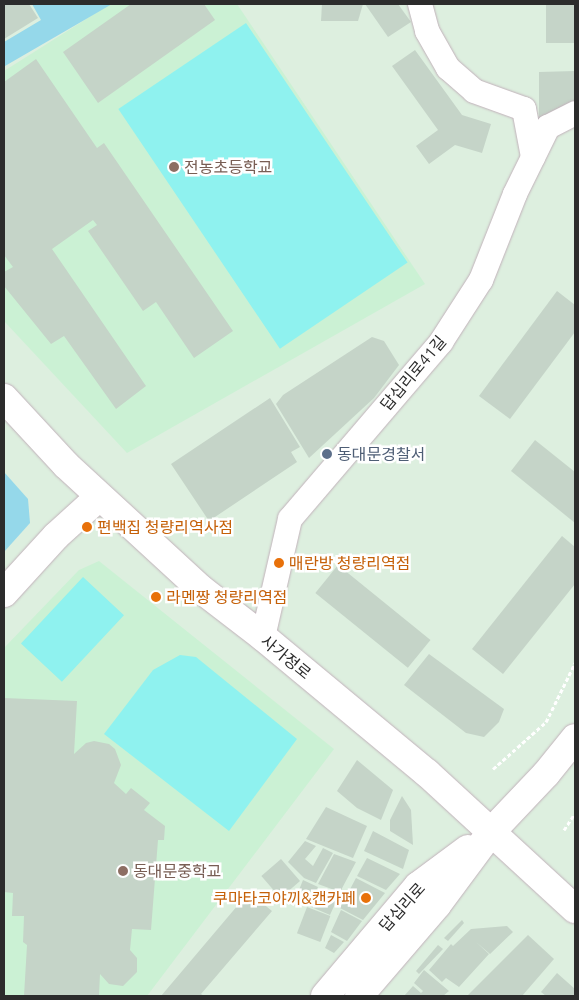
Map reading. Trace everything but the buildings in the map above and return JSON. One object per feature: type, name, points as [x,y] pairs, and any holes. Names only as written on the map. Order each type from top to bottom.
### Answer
[{"type":"main road","name":"사가정로","points":[[4,398],[99,497],[202,590],[264,637],[427,773],[575,909]]},
{"type":"main road","points":[[4,593],[56,536],[99,497]]},
{"type":"main road","name":"답십리로","points":[[359,996],[437,905],[491,832],[546,774],[575,738]]},
{"type":"main road","name":"답십리로","points":[[325,996],[418,886],[491,832]]},
{"type":"street","points":[[420,4],[427,31],[448,68],[474,91],[524,109],[533,157]]},
{"type":"street","name":"답십리로41길","points":[[264,637],[290,520],[441,342],[481,280],[533,157],[548,128],[575,113]]},
{"type":"path","points":[[493,769],[546,722],[575,663]]},
{"type":"path","points":[[564,830],[575,813]]},
{"type":"shaded area","points":[[32,4],[112,4],[5,66],[4,42],[41,20]]},
{"type":"shaded area","name":"전농초등학교","points":[[110,4],[237,4],[425,284],[127,453],[4,321],[4,71]]},
{"type":"shaded area","points":[[246,23],[408,263],[280,349],[118,109]]},
{"type":"shaded area","points":[[4,472],[28,499],[30,523],[4,552]]},
{"type":"shaded area","name":"동대문중학교","points":[[99,561],[334,749],[147,996],[4,996],[4,648],[79,570]]},
{"type":"shaded area","points":[[83,577],[124,615],[62,682],[21,644]]},
{"type":"shaded area","points":[[180,655],[196,657],[297,739],[229,831],[104,734],[153,670]]},
{"type":"place","name":"전농초등학교","points":[[174,167]]},
{"type":"place","name":"동대문경찰서","points":[[327,454]]},
{"type":"place","name":"편백집 청량리역사점","points":[[87,527]]},
{"type":"place","name":"매란방 청량리역점","points":[[279,563]]},
{"type":"place","name":"라멘짱 청량리역점","points":[[156,597]]},
{"type":"place","name":"동대문중학교","points":[[123,871]]},
{"type":"place","name":"쿠마타코야끼&캔카페","points":[[366,898]]}]
